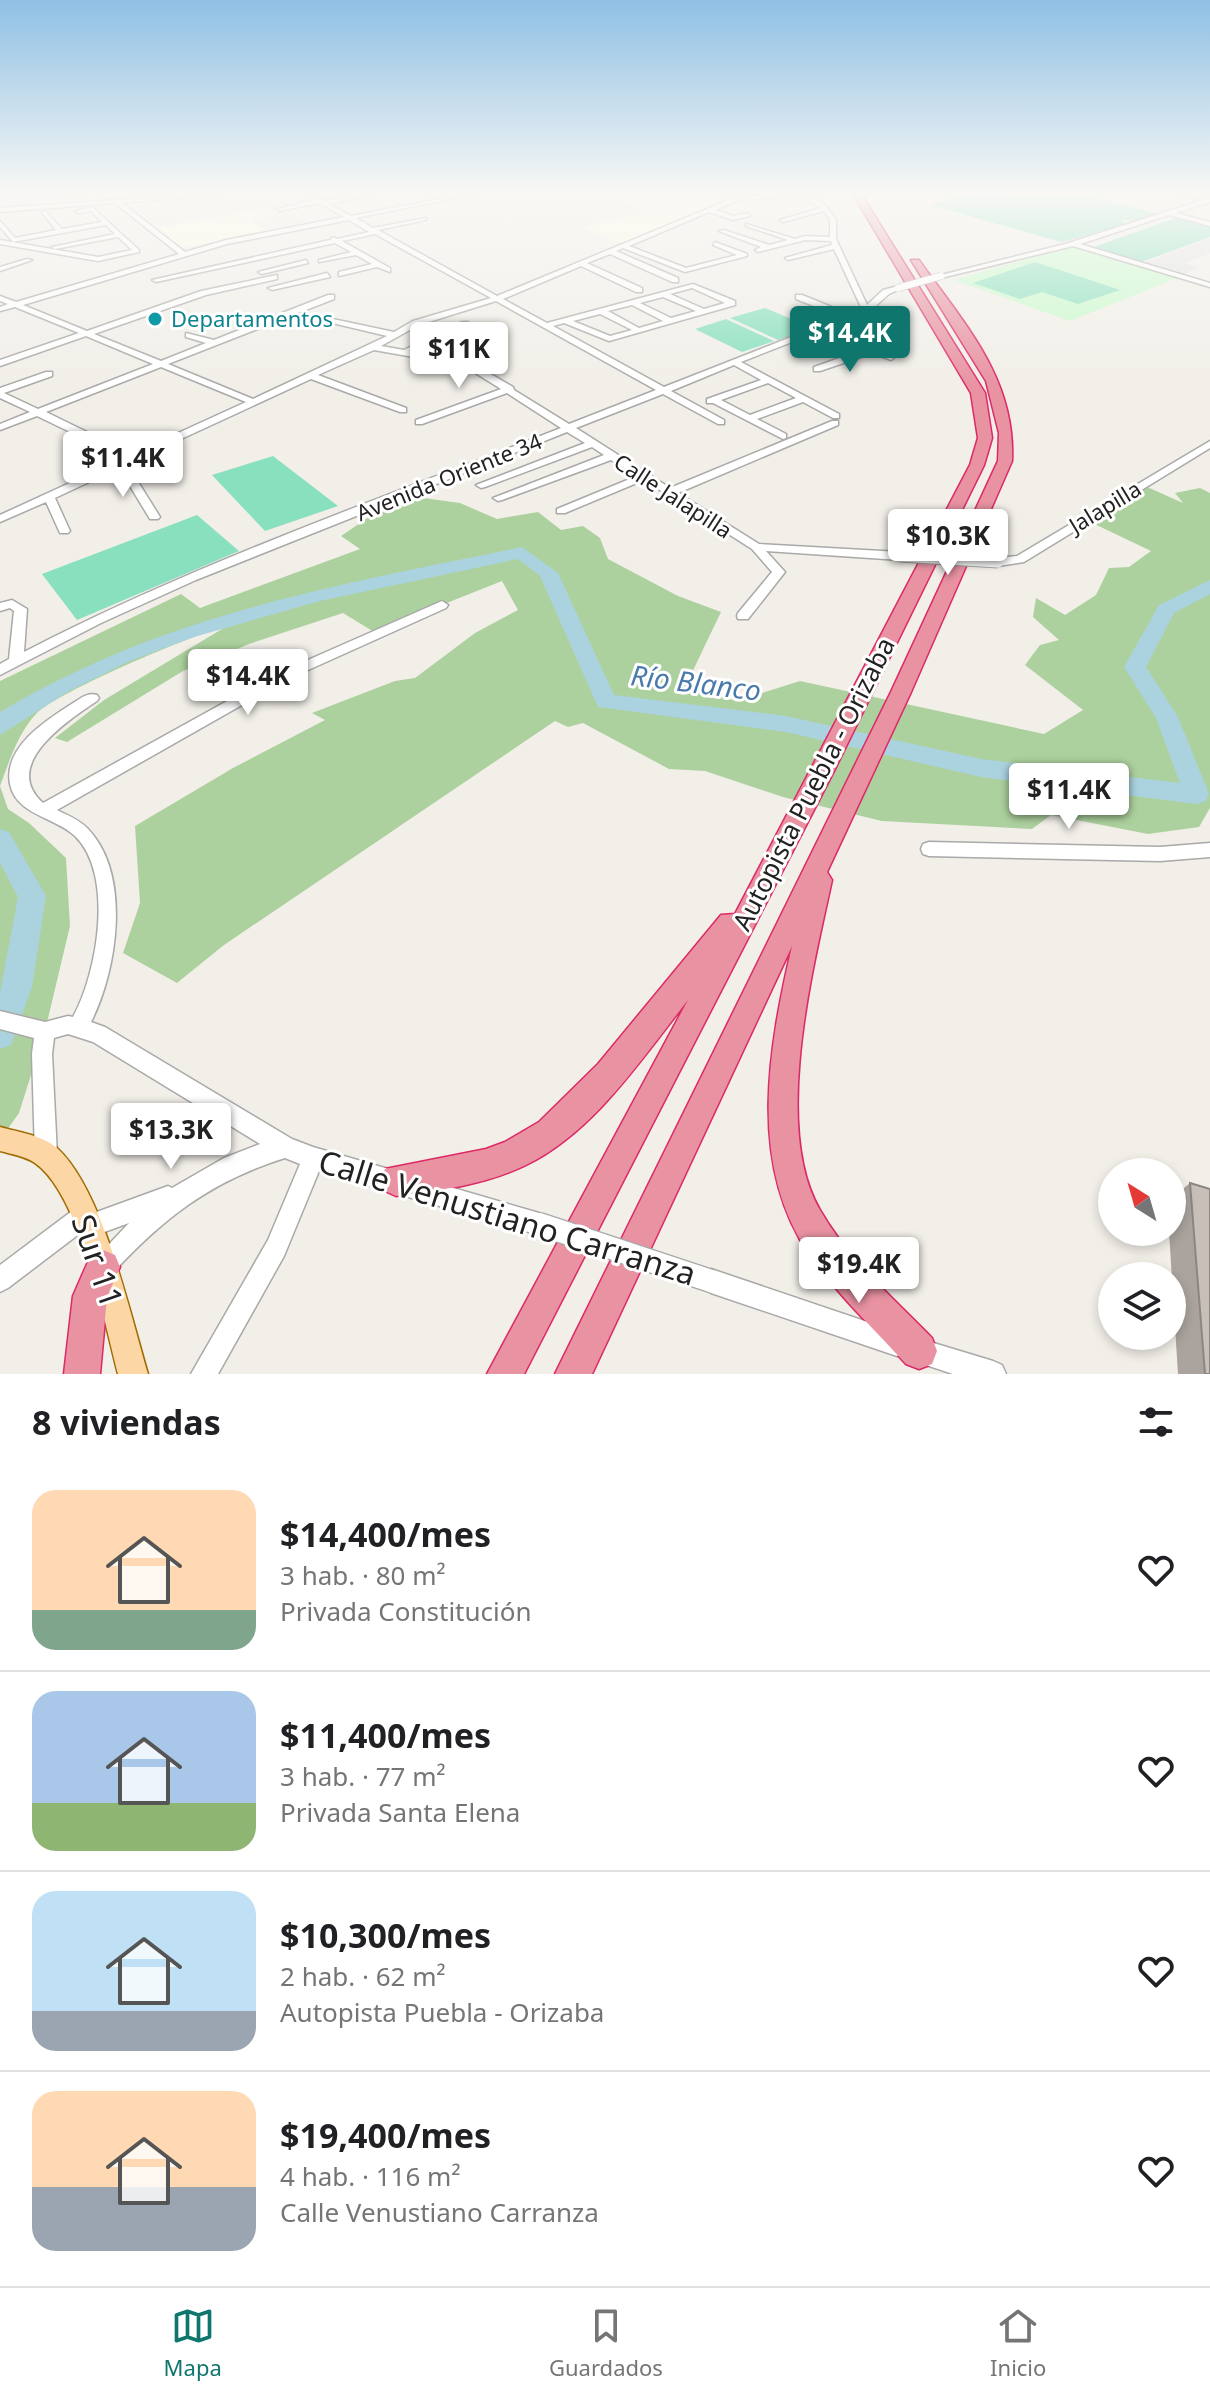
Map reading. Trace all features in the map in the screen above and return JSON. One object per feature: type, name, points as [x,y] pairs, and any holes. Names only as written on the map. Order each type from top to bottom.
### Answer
[{"type":"highway","name":"Autopista Puebla - Orizaba","points":[[505,1374],[823,771],[977,465],[985,425],[978,393],[897,258]]},
{"type":"highway","name":"Autopista Puebla - Orizaba","points":[[573,1374],[901,692],[1005,461],[1009,426],[997,389],[913,258]]},
{"type":"highway","points":[[828,845],[801,963],[795,1008],[781,1114],[786,1161],[797,1200],[810,1223],[850,1276],[919,1351]]},
{"type":"highway","points":[[396,1180],[480,1167],[518,1153],[556,1129],[701,965],[780,851]]},
{"type":"highway","points":[[82,1374],[88,1306],[103,1267]]},
{"type":"main road","points":[[5,1141],[46,1155]]},
{"type":"main road","name":"Sur 11","points":[[46,1155],[60,1171],[86,1222],[103,1267],[133,1374]]},
{"type":"street","points":[[124,272],[167,258]]},
{"type":"street","points":[[0,311],[167,258]]},
{"type":"street","points":[[213,258],[223,265]]},
{"type":"street","points":[[156,280],[257,258]]},
{"type":"street","points":[[321,261],[334,258]]},
{"type":"street","points":[[365,258],[387,270]]},
{"type":"street","points":[[423,258],[721,422]]},
{"type":"street","points":[[0,519],[373,347],[391,334],[424,320],[496,299],[592,258]]},
{"type":"street","points":[[625,258],[675,280]]},
{"type":"street","points":[[654,258],[685,270],[733,258]]},
{"type":"street","points":[[806,258],[810,265]]},
{"type":"street","points":[[842,258],[866,310]]},
{"type":"street","name":"Avenida Oriente 34","points":[[0,670],[167,587],[849,317],[866,310],[886,292],[1018,258]]},
{"type":"street","points":[[1119,258],[1210,285]]},
{"type":"street","points":[[0,269],[29,260]]},
{"type":"street","points":[[242,276],[302,263],[318,277]]},
{"type":"street","points":[[581,263],[639,290]]},
{"type":"street","points":[[342,274],[378,265]]},
{"type":"street","points":[[265,271],[285,285]]},
{"type":"street","points":[[124,272],[174,283]]},
{"type":"street","points":[[272,288],[327,275]]},
{"type":"street","points":[[0,363],[211,291],[274,277]]},
{"type":"street","points":[[548,328],[693,286],[732,303],[604,339],[569,323]]},
{"type":"street","points":[[663,294],[702,311]]},
{"type":"street","points":[[0,427],[331,297]]},
{"type":"street","points":[[799,297],[849,317]]},
{"type":"street","points":[[0,298],[251,401]]},
{"type":"street","points":[[632,302],[670,321]]},
{"type":"street","points":[[601,311],[638,330]]},
{"type":"street","points":[[331,320],[391,334]]},
{"type":"street","points":[[404,353],[465,324]]},
{"type":"street","points":[[820,328],[891,357]]},
{"type":"street","points":[[189,335],[214,343]]},
{"type":"street","name":"Calle Jalapilla","points":[[373,347],[462,362],[510,389],[591,444],[756,547],[998,562]]},
{"type":"street","points":[[817,369],[872,350]]},
{"type":"street","points":[[668,493],[836,420],[802,399],[731,365]]},
{"type":"street","points":[[0,393],[49,374]]},
{"type":"street","points":[[309,375],[403,410]]},
{"type":"street","points":[[701,404],[763,382]]},
{"type":"street","points":[[419,422],[510,389]]},
{"type":"street","points":[[0,393],[126,461],[154,517]]},
{"type":"street","points":[[750,418],[802,399]]},
{"type":"street","points":[[714,400],[783,436]]},
{"type":"street","points":[[481,485],[591,444]]},
{"type":"street","name":"Jalapilla","points":[[998,562],[1020,559],[1210,444]]},
{"type":"street","points":[[498,498],[611,456]]},
{"type":"street","points":[[561,511],[643,477]]},
{"type":"street","points":[[49,497],[64,531]]},
{"type":"street","points":[[743,616],[779,572],[756,547]]},
{"type":"street","points":[[0,607],[12,604],[21,609],[16,661]]},
{"type":"street","points":[[45,809],[281,677],[442,605]]},
{"type":"street","points":[[78,1028],[96,989],[104,934],[105,882],[97,856],[82,833],[23,795],[17,783],[19,762],[34,742],[92,698]]},
{"type":"street","points":[[929,849],[1160,854],[1210,850]]},
{"type":"street","name":"Calle Venustiano Carranza","points":[[0,1020],[43,1030],[57,1026],[98,1034],[285,1147],[313,1158],[539,1224],[993,1374]]},
{"type":"street","points":[[43,1030],[46,1155]]},
{"type":"street","points":[[103,1267],[127,1239],[180,1193],[250,1156],[285,1147]]},
{"type":"street","points":[[204,1374],[276,1248],[313,1158]]},
{"type":"street","points":[[0,1280],[86,1222],[180,1193]]},
{"type":"green space","points":[[1031,258],[1115,258],[1180,277],[1070,321],[954,280]]},
{"type":"green space","points":[[1121,258],[1152,258],[1139,263]]},
{"type":"green space","points":[[1035,262],[1120,290],[1078,304],[1042,292],[1020,299],[973,283]]},
{"type":"green space","points":[[765,308],[813,328],[778,340],[730,318]]},
{"type":"green space","points":[[726,319],[774,341],[742,352],[695,329]]},
{"type":"green space","points":[[273,456],[338,506],[265,531],[212,475]]},
{"type":"green space","points":[[1145,486],[1183,503],[1175,493],[1200,488],[1210,493],[1210,808],[1199,827],[1148,834],[1051,815],[1032,829],[882,821],[783,797],[705,771],[669,769],[583,723],[568,727],[555,721],[224,945],[177,983],[123,953],[140,903],[135,826],[233,768],[325,720],[312,713],[395,681],[415,678],[475,633],[518,610],[502,581],[374,632],[343,613],[249,644],[183,671],[67,742],[55,738],[104,700],[227,626],[158,651],[70,692],[36,714],[19,739],[0,786],[0,681],[181,594],[200,608],[360,549],[341,536],[369,517],[416,497],[460,503],[497,519],[538,512],[561,530],[583,526],[600,538],[608,559],[678,596],[721,612],[686,685],[736,701],[800,681],[1044,734],[1083,710],[1025,665],[1040,645],[1059,640],[1033,617],[1036,598],[1065,615],[1096,595],[1109,568],[1129,567],[1151,551],[1086,520]]},
{"type":"green space","points":[[197,515],[239,551],[77,620],[42,574]]},
{"type":"green space","points":[[0,786],[8,809],[29,823],[66,858],[70,926],[45,1031],[19,1113],[0,1140]]},
{"type":"shaded area","points":[[1157,258],[1197,258],[1185,263],[1199,268],[1183,274],[1144,263]]},
{"type":"building","points":[[1190,1183],[1210,1189],[1210,1374],[1205,1374]]},
{"type":"waterway","name":"Río Blanco","points":[[0,727],[2,721],[61,685],[123,656],[187,632],[320,595],[522,553],[548,573],[606,702],[786,724],[981,768],[1197,794],[1167,717],[1135,667],[1166,609],[1210,586]]},
{"type":"waterway","name":"Río Blanco","points":[[0,839],[32,896],[17,987],[0,1034]]},
{"type":"place","name":"Departamentos","points":[[155,319]]}]
